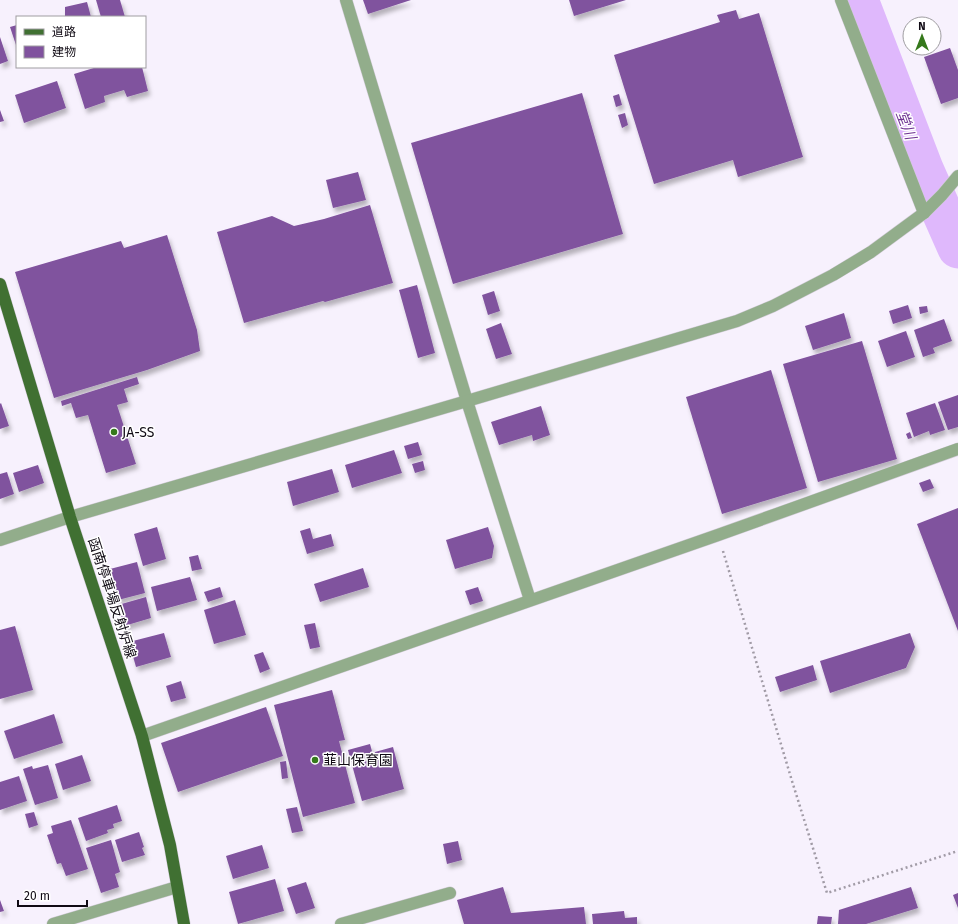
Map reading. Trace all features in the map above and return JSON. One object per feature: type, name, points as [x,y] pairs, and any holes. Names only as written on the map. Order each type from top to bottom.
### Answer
[{"type":"main road","name":"函南停車場反射炉線","points":[[0,284],[70,517],[142,736],[170,845],[184,924]]},
{"type":"street","points":[[346,0],[467,401],[530,600]]},
{"type":"street","points":[[841,0],[924,213]]},
{"type":"street","points":[[0,540],[70,517],[737,321],[773,306],[833,275],[871,252],[924,213],[958,176]]},
{"type":"street","points":[[142,736],[958,450]]},
{"type":"street","points":[[53,924],[177,887]]},
{"type":"street","points":[[341,924],[450,893]]},
{"type":"path","points":[[718,535],[827,893],[958,851]]},
{"type":"building","points":[[96,0],[120,0],[125,16],[101,16]]},
{"type":"building","points":[[363,0],[411,0],[368,14]]},
{"type":"building","points":[[569,0],[626,0],[574,16]]},
{"type":"building","points":[[87,2],[91,16],[65,16],[65,7]]},
{"type":"building","points":[[736,10],[739,19],[759,13],[803,157],[738,177],[733,160],[654,184],[614,55],[720,22],[717,15]]},
{"type":"building","points":[[16,25],[16,45],[10,27]]},
{"type":"building","points":[[0,37],[8,61],[0,64]]},
{"type":"building","points":[[950,48],[958,70],[958,98],[941,104],[924,57],[942,56],[942,51]]},
{"type":"building","points":[[94,68],[142,68],[148,91],[127,97],[124,90],[104,96],[105,102],[85,109],[74,74]]},
{"type":"building","points":[[57,81],[66,108],[24,123],[15,95]]},
{"type":"building","points":[[582,93],[623,234],[453,284],[411,143]]},
{"type":"building","points":[[619,94],[622,105],[616,107],[613,96]]},
{"type":"building","points":[[0,110],[4,121],[0,122]]},
{"type":"building","points":[[625,113],[628,125],[622,128],[618,115]]},
{"type":"building","points":[[358,172],[366,200],[333,208],[326,180]]},
{"type":"building","points":[[370,205],[393,283],[244,323],[217,232],[272,216],[294,226],[324,219]]},
{"type":"building","points":[[167,235],[197,330],[200,351],[147,370],[54,398],[15,272],[121,241],[124,248]]},
{"type":"building","points":[[417,285],[435,353],[418,358],[399,290]]},
{"type":"building","points":[[494,291],[500,311],[488,315],[482,295]]},
{"type":"building","points":[[908,305],[912,318],[893,324],[889,311]]},
{"type":"building","points":[[927,306],[928,312],[920,314],[919,307]]},
{"type":"building","points":[[844,313],[851,338],[813,350],[805,326]]},
{"type":"building","points":[[944,319],[952,341],[933,348],[935,353],[923,357],[914,330]]},
{"type":"building","points":[[501,323],[512,354],[496,359],[486,329]]},
{"type":"building","points":[[906,331],[915,357],[887,367],[878,341]]},
{"type":"building","points":[[862,341],[897,459],[818,482],[783,364]]},
{"type":"building","points":[[771,370],[807,488],[722,514],[686,397]]},
{"type":"building","points":[[137,377],[139,384],[124,389],[128,402],[117,405],[136,464],[106,473],[88,415],[76,418],[71,403],[62,406],[61,401]]},
{"type":"building","points":[[958,395],[958,427],[948,430],[938,402]]},
{"type":"building","points":[[1,403],[9,426],[0,429],[0,404]]},
{"type":"building","points":[[935,403],[945,430],[930,435],[929,431],[914,437],[906,413]]},
{"type":"building","points":[[541,406],[550,435],[533,441],[532,435],[499,445],[491,422]]},
{"type":"building","points":[[910,432],[912,438],[908,439],[906,434]]},
{"type":"building","points":[[418,442],[422,455],[408,459],[404,446]]},
{"type":"building","points":[[394,450],[402,473],[352,488],[345,465]]},
{"type":"building","points":[[423,461],[425,470],[415,473],[412,464]]},
{"type":"building","points":[[38,465],[44,483],[19,492],[13,473]]},
{"type":"building","points":[[332,469],[339,492],[293,506],[287,482]]},
{"type":"building","points":[[7,472],[14,494],[0,499],[0,474]]},
{"type":"building","points":[[930,479],[934,488],[923,492],[919,483]]},
{"type":"building","points":[[958,508],[958,631],[917,524]]},
{"type":"building","points":[[157,527],[166,559],[143,566],[134,534]]},
{"type":"building","points":[[488,527],[494,546],[492,558],[455,569],[446,540]]},
{"type":"building","points":[[310,528],[313,539],[331,534],[334,546],[307,554],[300,531]]},
{"type":"building","points":[[198,555],[202,569],[192,571],[189,557]]},
{"type":"building","points":[[137,562],[145,593],[118,600],[110,569]]},
{"type":"building","points":[[363,568],[369,587],[320,602],[314,584]]},
{"type":"building","points":[[190,577],[197,600],[157,611],[151,587]]},
{"type":"building","points":[[220,587],[223,597],[208,602],[204,592]]},
{"type":"building","points":[[478,587],[483,601],[470,605],[465,591]]},
{"type":"building","points":[[146,597],[151,618],[124,626],[118,605]]},
{"type":"building","points":[[235,600],[246,635],[214,644],[204,610]]},
{"type":"building","points":[[315,623],[320,647],[310,649],[304,625]]},
{"type":"building","points":[[15,626],[33,690],[0,699],[0,630]]},
{"type":"building","points":[[164,633],[171,657],[136,667],[129,642]]},
{"type":"building","points":[[910,633],[915,647],[906,668],[830,693],[820,661]]},
{"type":"building","points":[[263,652],[270,669],[260,673],[254,655]]},
{"type":"building","points":[[813,665],[817,680],[780,692],[775,677]]},
{"type":"building","points":[[181,681],[186,698],[171,702],[166,686]]},
{"type":"building","points":[[332,690],[345,740],[339,741],[355,803],[303,817],[274,705]]},
{"type":"building","points":[[266,707],[283,756],[178,792],[161,743]]},
{"type":"building","points":[[54,714],[63,743],[14,759],[4,731]]},
{"type":"building","points":[[370,744],[373,755],[351,762],[348,750]]},
{"type":"building","points":[[393,747],[404,789],[362,801],[352,765],[376,758],[375,752]]},
{"type":"building","points":[[82,755],[91,781],[63,790],[55,764]]},
{"type":"building","points":[[286,761],[288,778],[282,779],[280,762]]},
{"type":"building","points":[[48,765],[58,798],[35,805],[23,769],[32,766],[33,769]]},
{"type":"building","points":[[19,776],[27,801],[0,810],[0,782]]},
{"type":"building","points":[[117,805],[122,821],[113,824],[114,828],[107,830],[108,833],[86,841],[78,818]]},
{"type":"building","points":[[297,807],[303,831],[292,833],[286,809]]},
{"type":"building","points":[[34,812],[38,825],[29,828],[25,814]]},
{"type":"building","points":[[71,820],[88,869],[66,876],[61,863],[57,864],[47,835],[53,833],[51,826]]},
{"type":"building","points":[[139,832],[145,855],[122,862],[115,840]]},
{"type":"building","points":[[111,840],[120,872],[115,874],[119,887],[101,893],[86,848]]},
{"type":"building","points":[[458,841],[462,860],[447,864],[443,844]]},
{"type":"building","points":[[262,845],[269,868],[233,879],[226,856]]},
{"type":"building","points":[[275,879],[284,911],[238,924],[229,892]]},
{"type":"building","points":[[306,882],[315,908],[296,914],[287,888]]},
{"type":"building","points":[[503,887],[511,913],[584,907],[586,924],[464,924],[457,900]]},
{"type":"building","points":[[911,887],[918,908],[866,924],[838,924],[839,910]]},
{"type":"building","points":[[958,893],[958,908],[953,895]]},
{"type":"building","points":[[0,900],[4,911],[0,912]]},
{"type":"building","points":[[624,911],[625,918],[637,917],[637,924],[593,924],[592,914]]},
{"type":"building","points":[[818,916],[832,917],[831,924],[817,924]]},
{"type":"waterway","name":"堂川","points":[[858,0],[923,169],[958,248]]},
{"type":"place","name":"JA-SS","points":[[114,432]]},
{"type":"place","name":"韮山保育園","points":[[315,760]]}]
